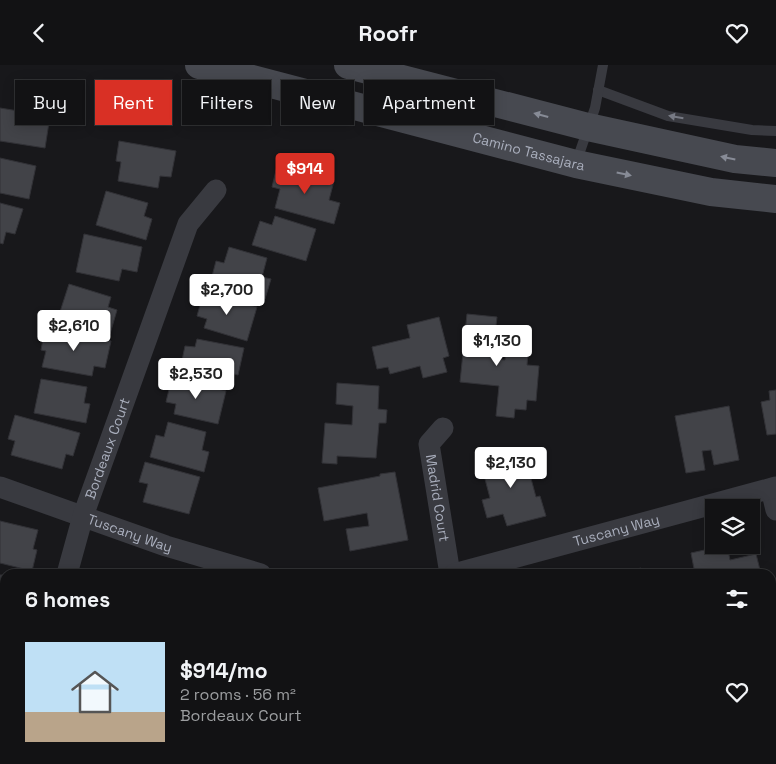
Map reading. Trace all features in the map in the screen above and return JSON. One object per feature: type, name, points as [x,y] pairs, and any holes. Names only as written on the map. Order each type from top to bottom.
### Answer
[{"type":"main road","name":"Camino Tassajara","points":[[199,65],[576,164],[711,192],[776,199]]},
{"type":"main road","points":[[348,65],[588,127],[735,159],[776,163]]},
{"type":"street","name":"Bordeaux Court","points":[[68,569],[83,516],[188,224],[216,190]]},
{"type":"street","name":"Madrid Court","points":[[443,428],[429,444],[449,569]]},
{"type":"street","name":"Tuscany Way","points":[[0,487],[166,546],[244,569]]},
{"type":"street","name":"Tuscany Way","points":[[473,569],[773,488]]},
{"type":"street","points":[[773,488],[776,510]]},
{"type":"lane","points":[[576,164],[588,127],[603,65]]},
{"type":"lane","points":[[598,90],[668,116],[776,131]]},
{"type":"building","points":[[0,108],[15,110],[15,125],[49,125],[45,148],[0,141]]},
{"type":"building","points":[[119,141],[176,151],[171,177],[160,176],[158,188],[118,181],[121,162],[116,161]]},
{"type":"building","points":[[0,158],[36,166],[29,199],[0,193]]},
{"type":"building","points":[[277,166],[334,181],[329,200],[340,203],[334,224],[275,208],[280,189],[272,187]]},
{"type":"building","points":[[106,191],[148,203],[144,216],[152,219],[146,240],[96,225]]},
{"type":"building","points":[[0,203],[23,209],[15,234],[6,232],[3,244],[0,243]]},
{"type":"building","points":[[275,216],[316,229],[306,261],[252,245],[260,221],[272,225]]},
{"type":"building","points":[[84,234],[142,247],[137,272],[122,269],[119,281],[76,272]]},
{"type":"building","points":[[229,247],[267,258],[262,277],[271,279],[265,299],[210,284],[216,261],[224,263]]},
{"type":"building","points":[[69,284],[111,297],[108,307],[117,310],[110,334],[58,318]]},
{"type":"building","points":[[204,291],[257,307],[247,341],[204,328],[207,319],[197,316]]},
{"type":"building","points":[[467,314],[497,317],[492,359],[505,360],[506,350],[528,352],[527,365],[539,366],[536,401],[527,400],[526,410],[515,409],[514,418],[496,416],[499,386],[460,382]]},
{"type":"building","points":[[439,317],[449,356],[443,358],[447,372],[423,378],[420,366],[390,374],[388,367],[377,369],[372,347],[410,338],[407,325]]},
{"type":"building","points":[[45,328],[111,341],[105,368],[94,366],[92,376],[42,367],[46,351],[41,350]]},
{"type":"building","points":[[197,339],[244,348],[238,375],[234,374],[233,381],[180,370],[185,346],[195,347]]},
{"type":"building","points":[[172,377],[226,391],[218,424],[174,414],[176,404],[166,402]]},
{"type":"building","points":[[41,379],[87,387],[84,403],[90,404],[86,423],[34,413]]},
{"type":"building","points":[[337,383],[379,386],[378,409],[387,410],[386,423],[379,423],[376,458],[337,456],[337,464],[322,463],[325,423],[352,425],[353,406],[336,404]]},
{"type":"building","points":[[776,390],[776,434],[767,435],[761,402],[770,400],[769,391]]},
{"type":"building","points":[[729,406],[739,460],[714,465],[711,450],[702,451],[705,470],[686,473],[675,416]]},
{"type":"building","points":[[15,415],[80,433],[73,456],[66,454],[62,469],[11,455],[15,441],[8,439]]},
{"type":"building","points":[[168,422],[206,432],[202,450],[209,452],[204,472],[150,457],[156,435],[164,437]]},
{"type":"building","points":[[523,449],[536,497],[540,496],[546,516],[507,526],[503,514],[487,518],[482,500],[490,498],[480,460]]},
{"type":"building","points":[[145,462],[200,477],[189,514],[143,502],[148,484],[139,482]]},
{"type":"building","points":[[395,472],[408,540],[350,551],[346,529],[369,526],[367,513],[324,521],[318,488]]},
{"type":"building","points":[[0,521],[38,530],[33,549],[37,550],[32,569],[24,569],[0,563]]},
{"type":"building","points":[[705,550],[705,554],[729,554],[730,560],[756,554],[760,569],[694,569],[691,553]]}]
